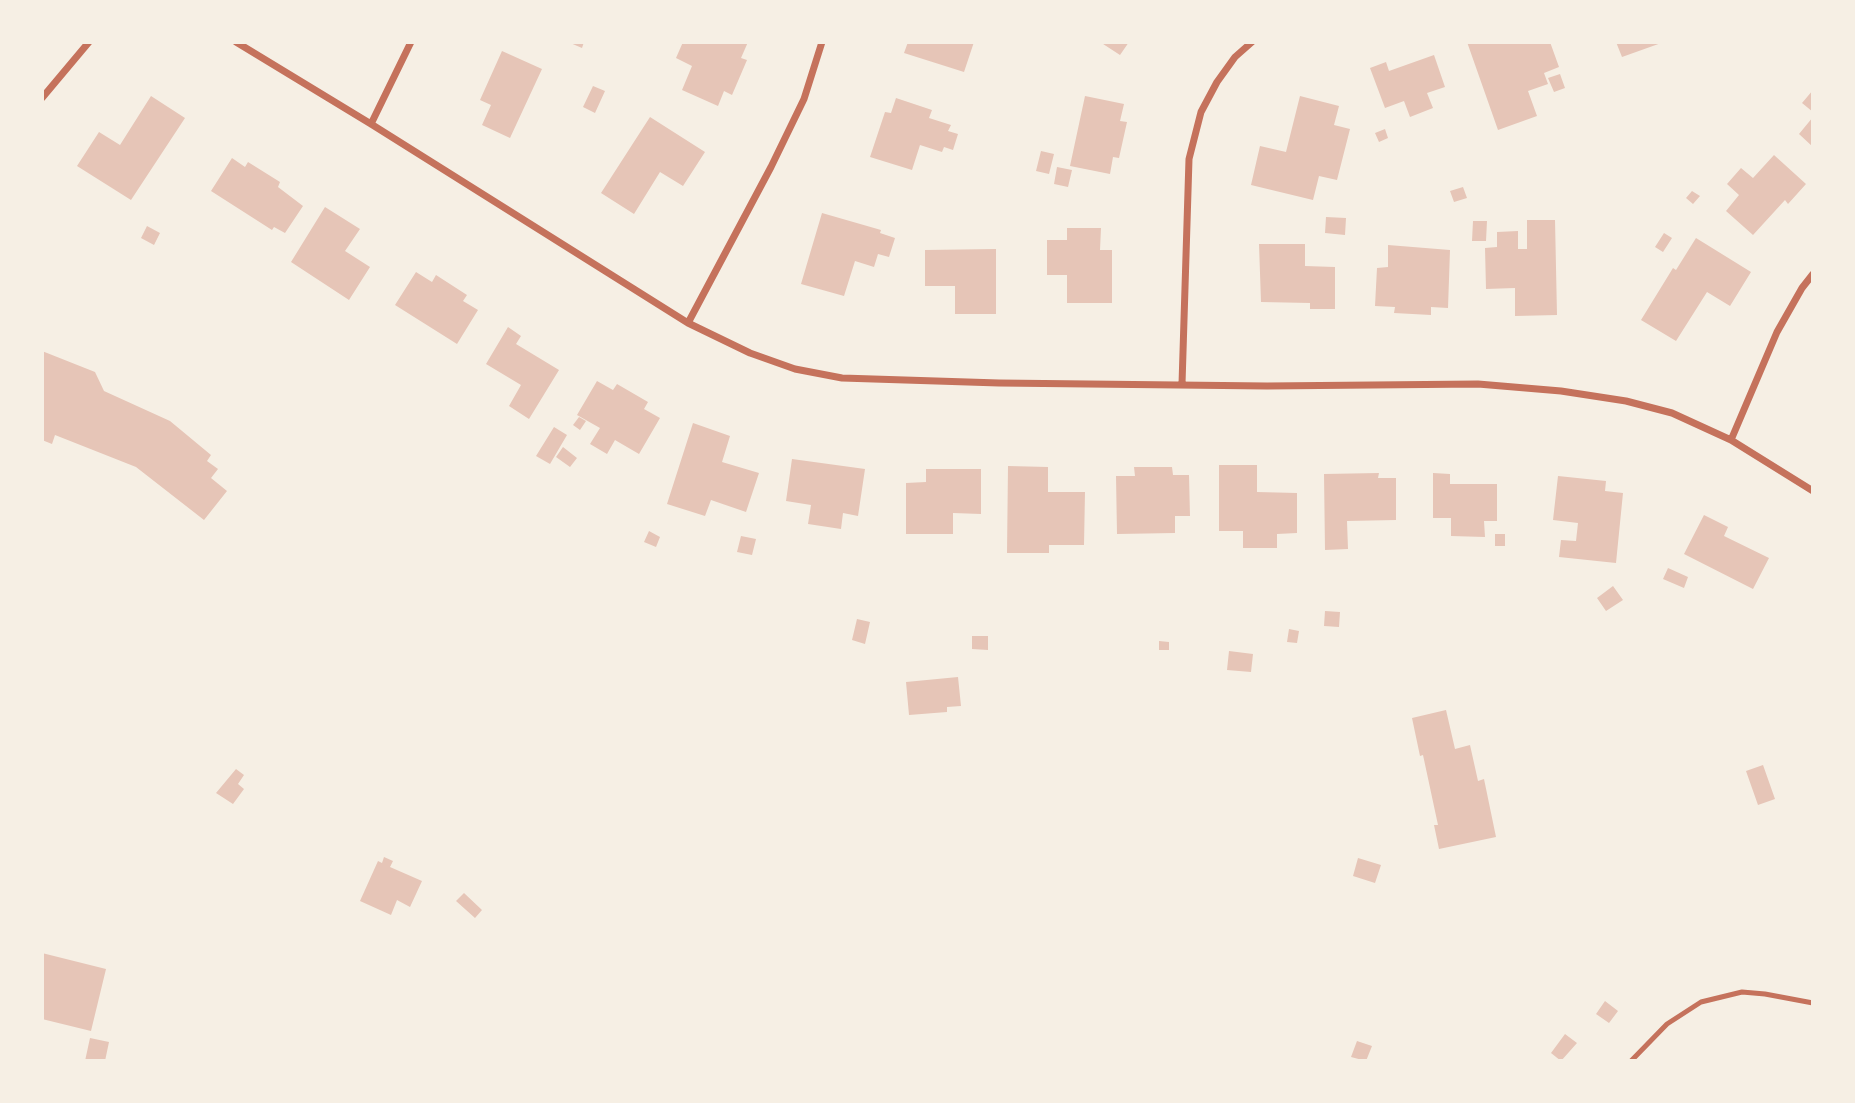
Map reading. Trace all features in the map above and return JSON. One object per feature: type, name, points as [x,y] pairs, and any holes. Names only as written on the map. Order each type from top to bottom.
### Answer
[{"type":"street","points":[[42,98],[89,42]]},
{"type":"street","points":[[236,42],[688,323],[750,353],[795,369],[842,377],[999,383],[1267,386],[1478,384],[1561,391],[1626,401],[1672,413],[1731,440],[1813,491]]},
{"type":"street","points":[[371,124],[411,42]]},
{"type":"street","points":[[688,323],[777,156],[804,99],[822,42]]},
{"type":"street","points":[[1182,384],[1189,159],[1201,112],[1217,82],[1235,57],[1252,42]]},
{"type":"street","points":[[1731,440],[1777,331],[1813,274]]},
{"type":"lane","points":[[1631,1061],[1667,1024],[1701,1002],[1742,992],[1813,1003]]},
{"type":"building","points":[[568,42],[584,42],[582,48]]},
{"type":"building","points":[[683,42],[748,42],[741,58],[747,60],[732,95],[724,91],[718,106],[682,90],[692,66],[676,58]]},
{"type":"building","points":[[908,42],[974,42],[964,72],[904,53]]},
{"type":"building","points":[[1100,42],[1129,42],[1120,55]]},
{"type":"building","points":[[1467,42],[1550,42],[1559,67],[1544,73],[1548,84],[1528,91],[1537,116],[1498,130]]},
{"type":"building","points":[[1616,42],[1664,42],[1622,57]]},
{"type":"building","points":[[502,51],[542,69],[510,138],[482,125],[491,105],[480,100]]},
{"type":"building","points":[[1434,55],[1445,87],[1427,93],[1433,108],[1410,117],[1404,101],[1385,108],[1370,68],[1386,62],[1389,71]]},
{"type":"building","points":[[1560,74],[1565,88],[1554,92],[1548,78]]},
{"type":"building","points":[[593,86],[605,91],[595,113],[583,107]]},
{"type":"building","points":[[1813,90],[1813,112],[1802,103]]},
{"type":"building","points":[[151,96],[185,118],[131,200],[77,166],[99,132],[120,145]]},
{"type":"building","points":[[1085,96],[1124,104],[1120,121],[1127,122],[1119,158],[1113,157],[1110,174],[1070,166]]},
{"type":"building","points":[[1300,96],[1339,106],[1334,125],[1350,129],[1337,180],[1319,176],[1313,200],[1251,185],[1260,146],[1286,152]]},
{"type":"building","points":[[896,98],[932,110],[929,118],[951,125],[948,131],[958,134],[953,150],[944,147],[942,152],[920,145],[912,170],[870,157],[885,112],[891,113]]},
{"type":"building","points":[[650,117],[705,152],[683,186],[660,172],[634,214],[601,193]]},
{"type":"building","points":[[1813,117],[1813,147],[1799,134]]},
{"type":"building","points":[[1385,129],[1388,138],[1379,142],[1375,133]]},
{"type":"building","points":[[1041,151],[1054,154],[1049,174],[1036,171]]},
{"type":"building","points":[[1774,155],[1806,184],[1788,204],[1785,200],[1753,235],[1726,211],[1739,195],[1727,184],[1741,168],[1753,178]]},
{"type":"building","points":[[232,158],[245,167],[248,162],[280,182],[278,187],[303,206],[285,233],[274,227],[272,230],[211,191]]},
{"type":"building","points":[[1057,167],[1072,170],[1068,187],[1054,184]]},
{"type":"building","points":[[1463,187],[1467,198],[1454,202],[1450,191]]},
{"type":"building","points":[[1692,191],[1700,196],[1693,204],[1686,198]]},
{"type":"building","points":[[325,207],[360,229],[345,251],[370,267],[349,300],[291,262]]},
{"type":"building","points":[[822,213],[881,230],[880,233],[895,238],[889,257],[878,254],[874,267],[855,261],[844,296],[801,284]]},
{"type":"building","points":[[1326,217],[1346,218],[1345,235],[1325,233]]},
{"type":"building","points":[[1527,220],[1555,220],[1557,315],[1515,316],[1515,288],[1486,289],[1485,248],[1497,247],[1497,232],[1518,231],[1518,249],[1527,249]]},
{"type":"building","points":[[1473,221],[1487,221],[1486,241],[1472,241]]},
{"type":"building","points":[[147,226],[160,233],[154,245],[141,238]]},
{"type":"building","points":[[1067,228],[1101,228],[1100,250],[1112,250],[1112,303],[1067,303],[1067,275],[1047,275],[1047,240],[1067,240]]},
{"type":"building","points":[[1664,233],[1672,238],[1663,252],[1655,247]]},
{"type":"building","points":[[1696,238],[1751,272],[1730,306],[1707,292],[1676,341],[1641,320],[1673,268],[1676,270]]},
{"type":"building","points":[[1259,244],[1305,244],[1305,266],[1335,267],[1335,309],[1310,309],[1310,303],[1261,302]]},
{"type":"building","points":[[1388,245],[1450,250],[1448,308],[1431,307],[1431,315],[1394,313],[1395,307],[1375,306],[1377,268],[1388,267]]},
{"type":"building","points":[[996,249],[996,314],[955,314],[955,286],[925,286],[925,250]]},
{"type":"building","points":[[416,272],[432,282],[436,275],[467,295],[463,301],[478,310],[457,344],[395,305]]},
{"type":"building","points":[[508,327],[521,336],[516,344],[559,370],[529,419],[509,406],[521,385],[486,364]]},
{"type":"building","points":[[42,351],[95,372],[104,391],[170,421],[211,455],[207,461],[218,469],[211,478],[227,491],[204,520],[136,467],[55,435],[52,444],[42,440]]},
{"type":"building","points":[[597,381],[613,390],[617,384],[648,402],[644,409],[660,418],[639,454],[615,440],[607,454],[590,444],[600,428],[577,415]]},
{"type":"building","points":[[579,417],[586,421],[580,430],[573,425]]},
{"type":"building","points":[[693,423],[730,436],[722,462],[759,473],[746,512],[711,500],[705,516],[667,504]]},
{"type":"building","points":[[554,427],[567,435],[550,464],[536,456]]},
{"type":"building","points":[[563,447],[577,458],[570,467],[556,457]]},
{"type":"building","points":[[792,459],[865,469],[858,516],[843,513],[841,529],[808,524],[811,505],[786,501]]},
{"type":"building","points":[[1219,465],[1257,465],[1257,492],[1297,493],[1297,533],[1277,534],[1277,548],[1243,548],[1243,531],[1219,531]]},
{"type":"building","points":[[1008,466],[1048,467],[1048,492],[1085,492],[1084,545],[1049,545],[1049,553],[1007,553]]},
{"type":"building","points":[[1134,467],[1172,467],[1173,475],[1189,475],[1190,516],[1175,516],[1175,533],[1117,534],[1116,476],[1135,476]]},
{"type":"building","points":[[926,469],[981,469],[981,514],[953,513],[953,534],[906,534],[906,483],[926,482]]},
{"type":"building","points":[[1379,473],[1378,478],[1396,478],[1396,520],[1347,521],[1348,549],[1325,550],[1324,474]]},
{"type":"building","points":[[1433,473],[1450,474],[1450,484],[1497,484],[1497,521],[1484,521],[1485,537],[1451,536],[1451,518],[1433,518]]},
{"type":"building","points":[[1558,476],[1606,481],[1605,491],[1623,493],[1616,563],[1559,557],[1561,540],[1576,541],[1578,523],[1553,520]]},
{"type":"building","points":[[1704,515],[1728,527],[1724,536],[1769,558],[1753,589],[1684,554]]},
{"type":"building","points":[[649,531],[660,537],[656,547],[644,542]]},
{"type":"building","points":[[1495,534],[1505,534],[1505,546],[1495,546]]},
{"type":"building","points":[[741,536],[756,539],[752,555],[737,552]]},
{"type":"building","points":[[1668,568],[1688,577],[1684,588],[1663,579]]},
{"type":"building","points":[[1613,586],[1623,600],[1606,611],[1597,598]]},
{"type":"building","points":[[1325,611],[1340,612],[1339,627],[1324,626]]},
{"type":"building","points":[[857,619],[870,622],[865,644],[852,640]]},
{"type":"building","points":[[1289,629],[1299,631],[1297,643],[1287,642]]},
{"type":"building","points":[[972,636],[988,636],[988,650],[972,649]]},
{"type":"building","points":[[1159,641],[1169,642],[1169,650],[1159,650]]},
{"type":"building","points":[[1229,651],[1253,654],[1251,672],[1227,670]]},
{"type":"building","points":[[958,677],[961,706],[947,707],[947,712],[909,715],[906,682]]},
{"type":"building","points":[[1446,710],[1455,749],[1470,745],[1478,781],[1484,779],[1496,837],[1439,849],[1434,825],[1438,825],[1412,718]]},
{"type":"building","points":[[1763,765],[1775,799],[1758,805],[1746,771]]},
{"type":"building","points":[[236,769],[244,775],[238,784],[244,789],[233,804],[216,793]]},
{"type":"building","points":[[384,857],[393,861],[390,867],[422,881],[410,907],[397,900],[391,915],[360,901],[378,861],[382,863]]},
{"type":"building","points":[[1358,858],[1381,865],[1375,883],[1353,876]]},
{"type":"building","points":[[464,893],[482,910],[475,918],[456,901]]},
{"type":"building","points":[[42,953],[106,969],[91,1031],[42,1019]]},
{"type":"building","points":[[1605,1001],[1618,1011],[1609,1023],[1596,1014]]},
{"type":"building","points":[[1565,1034],[1577,1043],[1561,1061],[1551,1053]]},
{"type":"building","points":[[90,1038],[109,1042],[105,1061],[85,1061]]},
{"type":"building","points":[[1357,1041],[1372,1046],[1366,1061],[1351,1057]]}]
